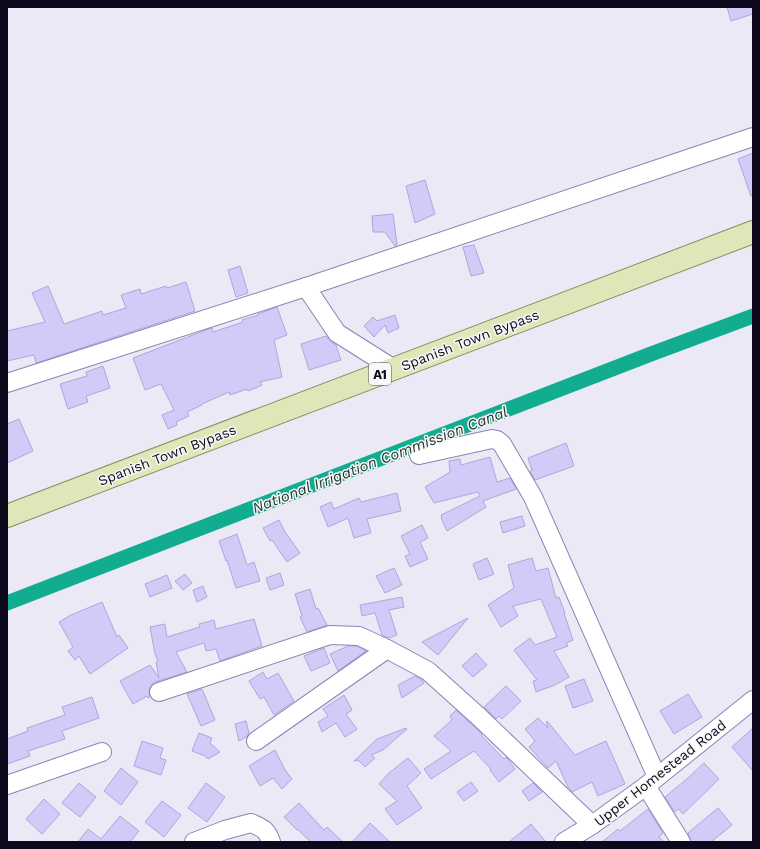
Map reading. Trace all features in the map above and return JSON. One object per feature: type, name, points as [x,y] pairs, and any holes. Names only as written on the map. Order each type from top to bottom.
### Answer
[{"type":"main road","name":"Spanish Town Bypass","points":[[7,516],[753,232]]},
{"type":"street","points":[[7,383],[306,287],[753,137]]},
{"type":"street","points":[[306,287],[337,333],[394,369]]},
{"type":"street","points":[[419,455],[492,439],[497,440],[502,444],[533,497],[652,782],[681,842]]},
{"type":"street","points":[[159,692],[330,636],[359,636],[387,649],[428,672],[477,715],[592,825]]},
{"type":"street","points":[[256,741],[387,649]]},
{"type":"street","name":"Upper Homestead Road","points":[[564,842],[592,825],[652,782],[753,700]]},
{"type":"street","points":[[7,785],[102,752]]},
{"type":"street","points":[[194,842],[225,830],[251,823],[264,829],[271,842]]},
{"type":"building","points":[[727,7],[753,7],[753,14],[731,21]]},
{"type":"building","points":[[753,153],[753,196],[751,196],[738,159]]},
{"type":"building","points":[[425,180],[435,214],[415,223],[406,186]]},
{"type":"building","points":[[393,214],[397,245],[395,246],[385,232],[373,232],[372,216]]},
{"type":"building","points":[[474,245],[484,273],[471,276],[463,247]]},
{"type":"building","points":[[240,266],[248,293],[236,297],[228,270]]},
{"type":"building","points":[[186,282],[195,311],[36,363],[34,355],[7,361],[7,331],[45,322],[32,293],[48,286],[64,324],[102,311],[103,315],[126,308],[121,295],[140,289],[141,294],[166,286],[167,288]]},
{"type":"building","points":[[277,307],[287,335],[274,340],[282,377],[260,382],[262,385],[248,391],[247,389],[230,395],[229,392],[202,404],[187,412],[189,416],[176,422],[177,425],[168,429],[162,415],[174,410],[161,384],[145,390],[133,358],[212,328],[213,332],[243,322],[242,320]]},
{"type":"building","points":[[395,315],[399,328],[388,333],[385,325],[374,337],[364,326],[373,317],[377,321]]},
{"type":"building","points":[[326,336],[336,345],[341,360],[309,370],[301,344]]},
{"type":"building","points":[[103,366],[110,388],[86,396],[88,402],[68,409],[60,384],[87,376],[86,372]]},
{"type":"building","points":[[19,419],[33,451],[7,463],[7,424]]},
{"type":"building","points":[[566,443],[574,466],[535,480],[530,471],[532,470],[528,458]]},
{"type":"building","points":[[490,457],[497,482],[510,478],[516,489],[483,501],[486,507],[447,531],[441,515],[480,496],[478,492],[434,503],[425,487],[450,472],[449,461],[460,459],[461,465]]},
{"type":"building","points":[[397,493],[401,511],[367,519],[371,533],[354,538],[348,518],[328,527],[320,507],[331,502],[334,509],[359,498],[361,502]]},
{"type":"building","points":[[522,516],[525,526],[503,533],[500,522]]},
{"type":"building","points":[[279,520],[285,532],[300,553],[287,562],[272,540],[270,541],[263,528]]},
{"type":"building","points":[[422,525],[428,538],[420,542],[428,559],[410,567],[405,556],[410,554],[401,536]]},
{"type":"building","points":[[237,534],[247,565],[254,562],[260,581],[236,588],[219,541]]},
{"type":"building","points":[[487,558],[494,574],[479,580],[473,564]]},
{"type":"building","points":[[532,558],[536,571],[548,568],[556,598],[559,597],[573,640],[566,643],[568,646],[554,651],[569,677],[555,685],[536,692],[533,681],[537,680],[514,650],[530,638],[535,645],[557,637],[541,599],[513,606],[518,616],[501,627],[488,605],[514,588],[508,565]]},
{"type":"building","points":[[394,568],[402,585],[385,593],[376,576]]},
{"type":"building","points":[[280,573],[284,585],[270,590],[266,578]]},
{"type":"building","points":[[185,574],[192,583],[183,590],[175,581]]},
{"type":"building","points":[[167,575],[172,588],[150,597],[145,584]]},
{"type":"building","points":[[203,586],[207,597],[197,602],[193,590]]},
{"type":"building","points":[[310,589],[316,609],[318,608],[327,625],[307,632],[300,617],[302,616],[295,594]]},
{"type":"building","points":[[402,597],[404,607],[389,610],[397,635],[389,638],[382,635],[375,613],[362,616],[360,605]]},
{"type":"building","points":[[102,602],[117,637],[119,635],[128,648],[90,674],[79,656],[75,660],[68,651],[73,647],[59,622],[71,615]]},
{"type":"building","points":[[468,618],[438,655],[422,642]]},
{"type":"building","points":[[254,619],[262,646],[220,661],[216,649],[206,651],[204,643],[176,652],[187,672],[155,682],[151,685],[149,690],[150,697],[148,698],[147,696],[133,704],[120,681],[150,665],[159,678],[156,662],[158,661],[155,654],[150,627],[165,624],[167,637],[200,627],[199,624],[214,620],[216,629]]},
{"type":"building","points":[[348,646],[357,646],[366,651],[338,671],[330,654]]},
{"type":"building","points":[[324,648],[330,663],[311,671],[304,656]]},
{"type":"building","points":[[476,653],[487,665],[473,677],[462,666]]},
{"type":"building","points":[[263,672],[267,679],[278,673],[294,701],[274,715],[264,697],[260,699],[249,681]]},
{"type":"building","points":[[415,676],[424,683],[402,698],[398,685]]},
{"type":"building","points":[[584,679],[593,701],[573,708],[565,686]]},
{"type":"building","points":[[506,686],[521,701],[502,719],[499,716],[496,719],[484,707]]},
{"type":"building","points":[[202,689],[215,720],[201,726],[187,694]]},
{"type":"building","points":[[688,694],[702,717],[674,734],[660,711]]},
{"type":"building","points":[[344,695],[352,710],[346,714],[357,729],[345,737],[336,723],[322,732],[318,722],[328,716],[323,709]]},
{"type":"building","points":[[92,697],[99,718],[62,731],[65,739],[28,751],[30,756],[7,764],[7,739],[28,731],[27,728],[65,715],[62,707]]},
{"type":"building","points":[[456,710],[482,734],[481,735],[504,759],[506,757],[507,758],[515,769],[499,782],[490,770],[491,769],[474,751],[431,779],[424,769],[451,751],[434,736],[452,720],[450,716]]},
{"type":"building","points":[[538,718],[548,728],[547,721],[575,755],[606,741],[625,784],[598,796],[592,782],[572,792],[568,787],[556,761],[548,768],[529,747],[535,741],[525,729]]},
{"type":"building","points":[[246,721],[249,733],[246,737],[239,741],[235,724]]},
{"type":"building","points":[[406,728],[407,729],[383,750],[371,755],[375,758],[365,767],[358,760],[354,761],[377,739]]},
{"type":"building","points":[[753,728],[753,771],[732,747]]},
{"type":"building","points":[[199,733],[212,738],[210,743],[220,752],[208,759],[205,756],[192,751]]},
{"type":"building","points":[[142,741],[163,748],[160,758],[166,760],[161,775],[134,766]]},
{"type":"building","points":[[275,750],[285,770],[292,779],[282,789],[273,778],[260,786],[249,766]]},
{"type":"building","points":[[408,758],[421,773],[407,786],[422,808],[397,825],[385,809],[397,801],[379,784],[389,773]]},
{"type":"building","points":[[704,763],[719,779],[683,814],[679,809],[675,812],[665,797]]},
{"type":"building","points":[[121,768],[138,782],[121,805],[104,791]]},
{"type":"building","points":[[471,782],[478,791],[464,801],[457,792]]},
{"type":"building","points":[[79,783],[96,797],[80,817],[62,803]]},
{"type":"building","points":[[206,783],[225,797],[207,822],[188,808]]},
{"type":"building","points":[[533,783],[542,792],[529,801],[522,791]]},
{"type":"building","points":[[44,799],[60,814],[42,834],[26,819]]},
{"type":"building","points":[[162,801],[181,815],[164,837],[145,822]]},
{"type":"building","points":[[299,803],[324,830],[327,827],[343,842],[311,842],[297,830],[284,817]]},
{"type":"building","points":[[718,808],[732,825],[711,842],[691,842],[688,833]]},
{"type":"building","points":[[648,809],[663,833],[659,837],[664,842],[602,842],[618,829],[620,831]]},
{"type":"building","points":[[120,816],[139,831],[130,842],[78,842],[88,829],[101,839]]},
{"type":"building","points":[[370,823],[390,842],[352,842]]},
{"type":"building","points":[[531,824],[546,842],[509,842]]},
{"type":"waterway","name":"National Irrigation Commission Canal","points":[[7,603],[753,316]]}]
